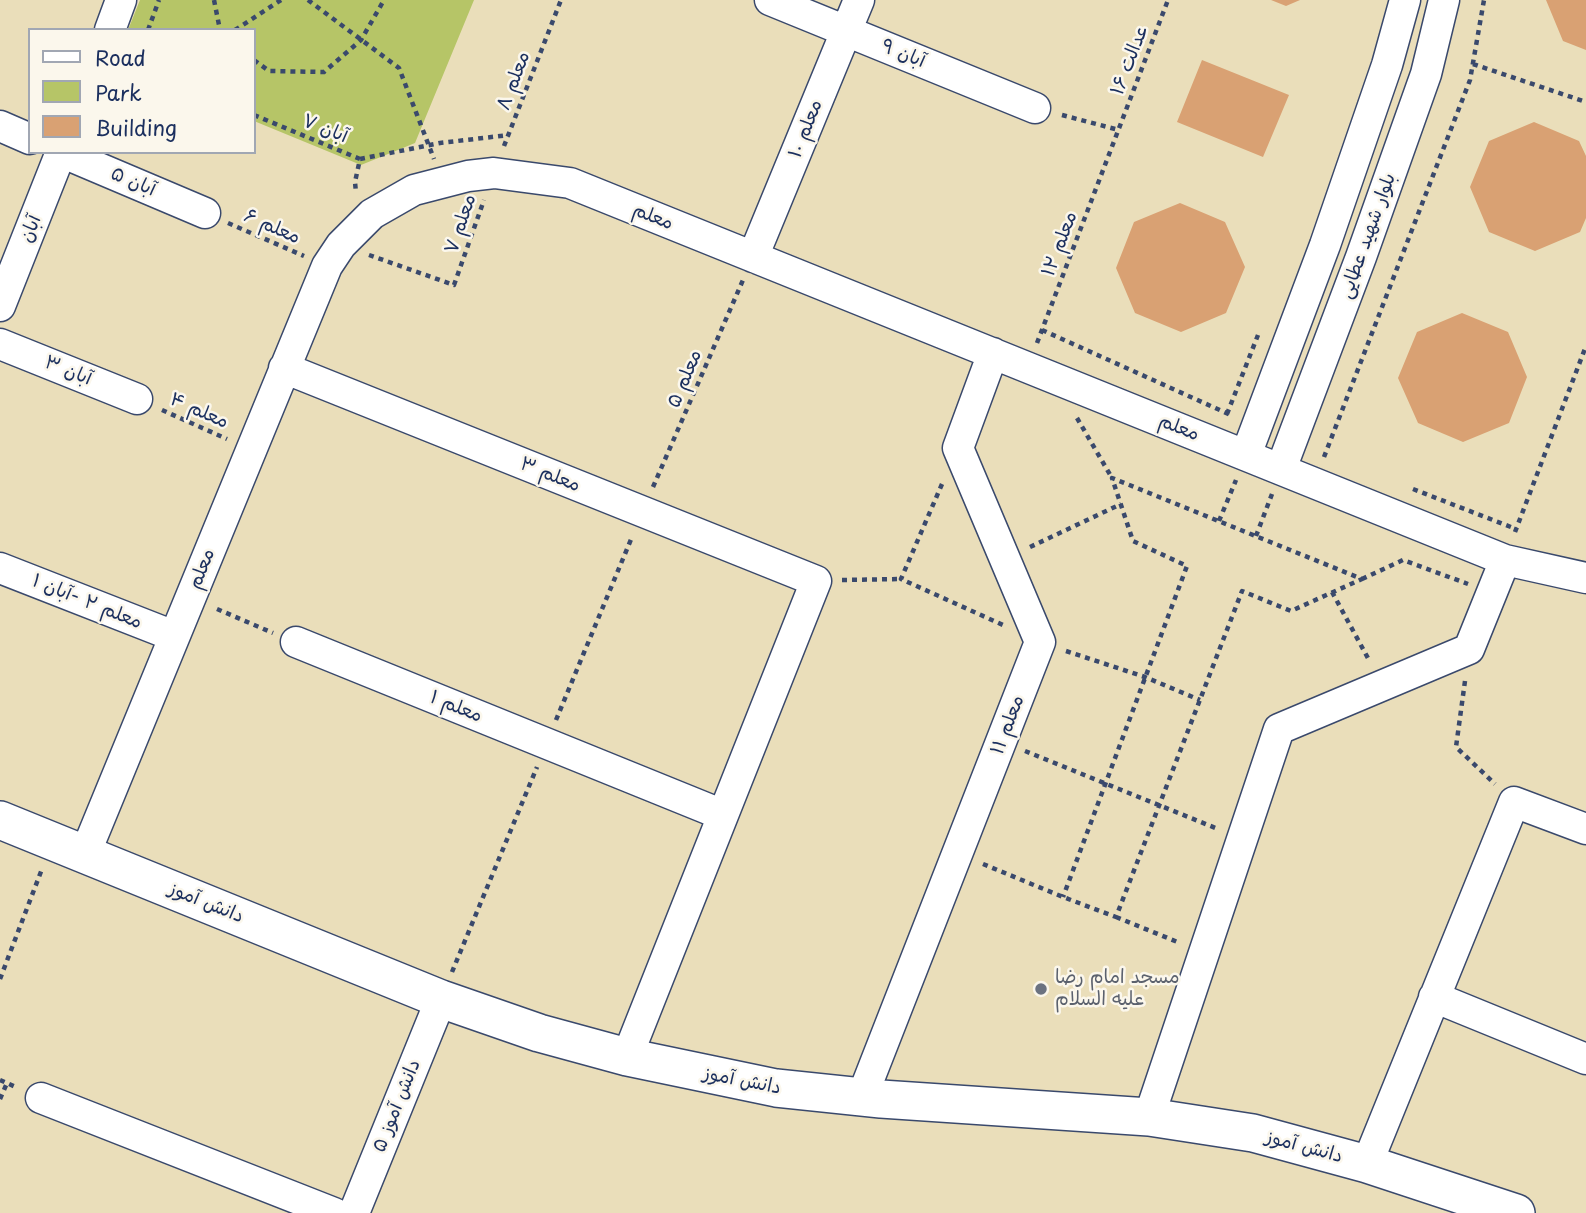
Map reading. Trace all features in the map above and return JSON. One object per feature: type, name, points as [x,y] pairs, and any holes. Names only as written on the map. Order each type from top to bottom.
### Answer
[{"type":"street","points":[[111,28],[121,0]]},
{"type":"street","name":"آبان ۹","points":[[770,0],[1035,108]]},
{"type":"street","name":"معلم ۱۰","points":[[753,257],[859,0]]},
{"type":"street","name":"بلوار شهید عطایی","points":[[1247,455],[1329,233],[1387,65],[1405,0]]},
{"type":"street","name":"بلوار شهید عطایی","points":[[1281,469],[1426,74],[1444,0]]},
{"type":"street","points":[[0,126],[28,138]]},
{"type":"street","name":"آبان","points":[[0,306],[60,154]]},
{"type":"street","name":"آبان ۵","points":[[66,154],[205,213]]},
{"type":"street","name":"معلم","points":[[69,848],[174,636],[284,368],[342,247],[372,214],[414,190],[494,173],[570,184],[1505,560],[1586,578]]},
{"type":"street","name":"آبان ۳","points":[[0,344],[136,399]]},
{"type":"street","points":[[993,354],[958,448],[1040,642]]},
{"type":"street","name":"معلم ۳","points":[[284,368],[816,581]]},
{"type":"street","points":[[1149,1117],[1279,729],[1469,649],[1505,560]]},
{"type":"street","name":"معلم ۲ -آبان ۱","points":[[0,568],[174,636]]},
{"type":"street","points":[[627,1057],[816,581]]},
{"type":"street","name":"معلم ۱","points":[[296,642],[723,815]]},
{"type":"street","name":"معلم ۱۱","points":[[862,1097],[1040,642]]},
{"type":"street","points":[[1367,1164],[1514,802],[1586,829]]},
{"type":"street","name":"دانش آموز","points":[[0,820],[441,999],[539,1033],[627,1057],[776,1088],[862,1097],[1149,1117],[1253,1133],[1367,1164],[1516,1213]]},
{"type":"street","points":[[1434,997],[1586,1059]]},
{"type":"street","name":"دانش آموز ۵","points":[[354,1213],[441,999]]},
{"type":"street","points":[[41,1098],[334,1213]]},
{"type":"path","points":[[149,28],[159,0]]},
{"type":"path","points":[[214,0],[220,28]]},
{"type":"path","points":[[238,28],[281,0]]},
{"type":"path","points":[[307,0],[399,68],[442,183]]},
{"type":"path","points":[[256,61],[269,71],[324,72],[361,40],[383,0]]},
{"type":"path","name":"معلم ۸","points":[[494,173],[561,0]]},
{"type":"path","name":"عدالت ۱۶","points":[[1119,130],[1168,0]]},
{"type":"path","points":[[1314,482],[1470,80],[1484,0]]},
{"type":"path","points":[[1473,64],[1586,102]]},
{"type":"path","points":[[1035,108],[1119,130]]},
{"type":"path","name":"آبان ۷","points":[[256,117],[360,159],[342,247]]},
{"type":"path","name":"معلم ۱۲","points":[[1028,368],[1119,130]]},
{"type":"path","points":[[360,159],[509,135]]},
{"type":"path","name":"معلم ۷","points":[[342,247],[454,285],[494,173]]},
{"type":"path","name":"معلم ۶","points":[[205,213],[342,247]]},
{"type":"path","name":"معلم ۵","points":[[643,512],[753,257]]},
{"type":"path","points":[[1505,560],[1586,346]]},
{"type":"path","points":[[1063,897],[1186,566],[1133,541],[1112,478],[1076,417],[1086,391]]},
{"type":"path","name":"معلم ۴","points":[[136,399],[251,449]]},
{"type":"path","points":[[901,579],[958,448]]},
{"type":"path","points":[[1219,521],[1247,455]]},
{"type":"path","points":[[1256,536],[1281,469]]},
{"type":"path","points":[[1112,478],[1362,579]]},
{"type":"path","points":[[1005,559],[1121,504]]},
{"type":"path","points":[[1116,917],[1242,591],[1291,611],[1403,560],[1492,592]]},
{"type":"path","points":[[816,581],[901,579],[1040,642],[1145,677],[1200,700]]},
{"type":"path","points":[[1332,592],[1383,685]]},
{"type":"path","points":[[190,597],[296,642]]},
{"type":"path","points":[[1469,649],[1456,747],[1514,802]]},
{"type":"path","points":[[1002,741],[1242,839]]},
{"type":"path","points":[[0,979],[69,848]]},
{"type":"path","points":[[957,854],[1204,953]]},
{"type":"path","points":[[0,1099],[7,1083]]},
{"type":"green space","points":[[140,0],[474,0],[415,143],[361,165],[256,122],[256,28],[129,28]]},
{"type":"building","points":[[1271,0],[1300,0],[1286,6]]},
{"type":"building","points":[[1546,0],[1586,0],[1586,50],[1563,41]]},
{"type":"building","points":[[1202,60],[1289,95],[1263,157],[1177,122]]},
{"type":"building","points":[[1534,122],[1579,141],[1586,156],[1586,218],[1580,232],[1535,251],[1489,232],[1470,187],[1489,141]]},
{"type":"building","points":[[1180,203],[1225,222],[1245,267],[1226,313],[1181,332],[1135,313],[1116,268],[1134,222]]},
{"type":"building","points":[[1462,313],[1508,332],[1527,377],[1509,423],[1463,442],[1418,423],[1398,378],[1417,332]]},
{"type":"place","name":"مسجد امام رضا علیه السلام","points":[[1041,989]]}]
